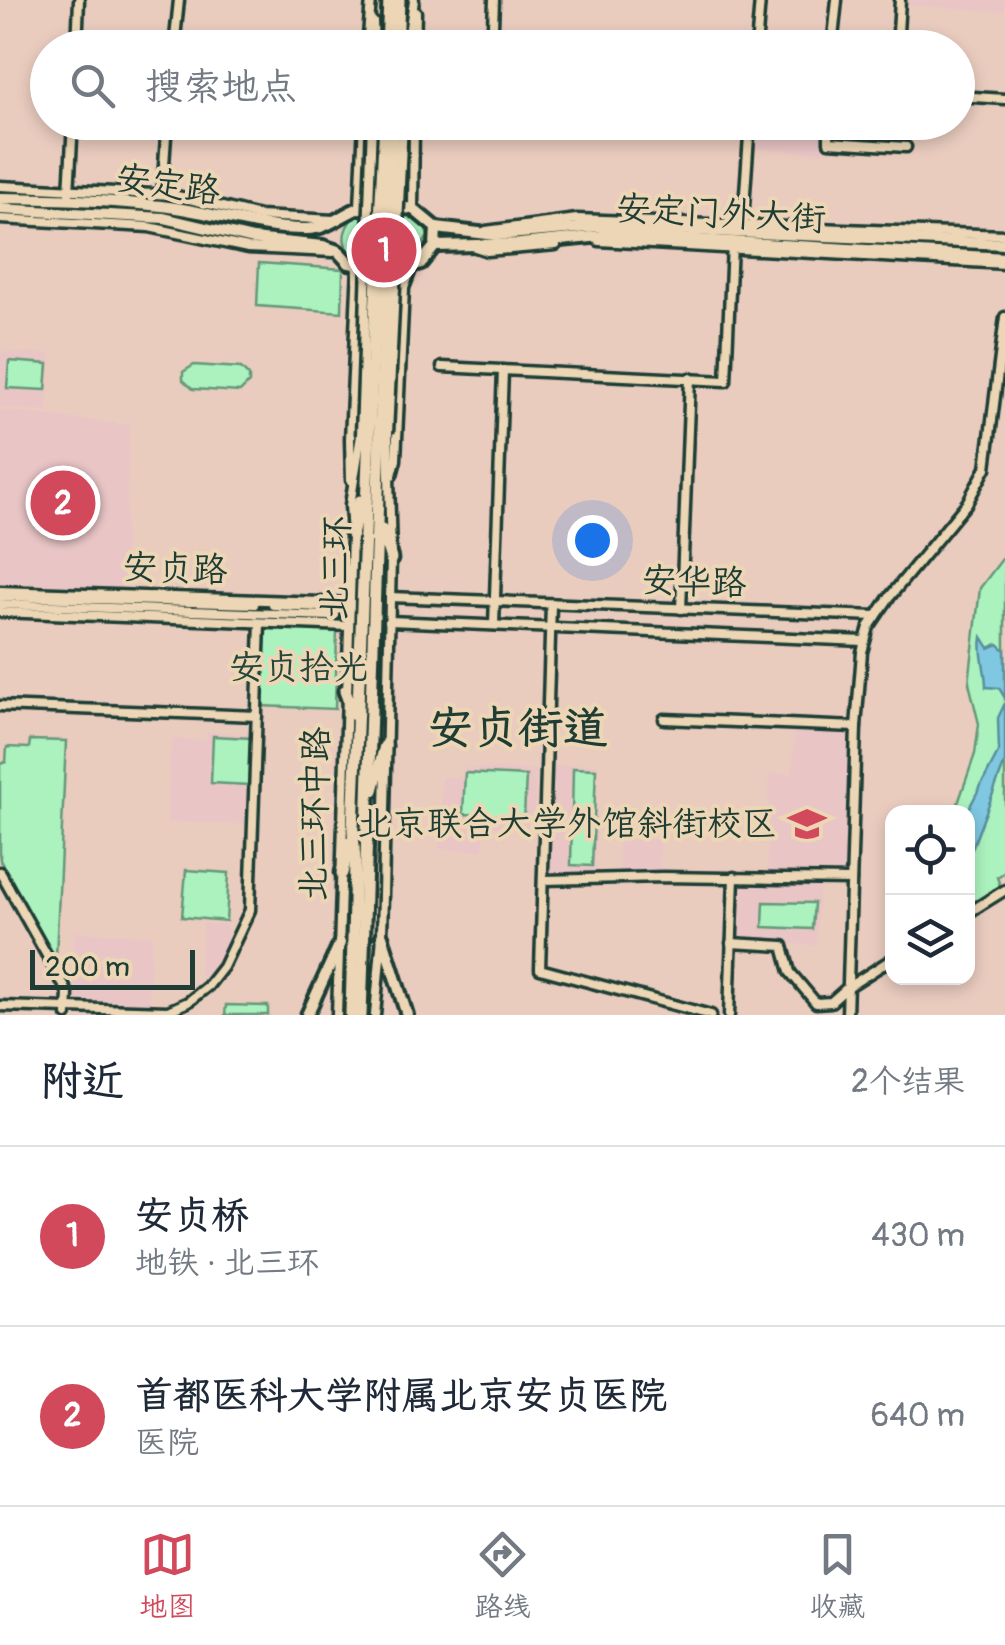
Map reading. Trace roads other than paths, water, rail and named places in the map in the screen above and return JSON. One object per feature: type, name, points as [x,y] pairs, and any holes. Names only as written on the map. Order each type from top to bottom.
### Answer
[{"type":"highway","points":[[394,30],[399,0]]},
{"type":"highway","points":[[387,4],[390,30]]},
{"type":"highway","name":"北三环","points":[[361,1015],[378,512],[374,433],[384,140]]},
{"type":"highway","name":"北三环","points":[[350,1015],[366,488],[374,433],[393,140]]},
{"type":"highway","points":[[352,535],[366,488]]},
{"type":"highway","points":[[378,512],[391,559]]},
{"type":"highway","points":[[345,690],[358,724]]},
{"type":"highway","points":[[370,804],[385,746]]},
{"type":"highway","points":[[342,873],[353,829]]},
{"type":"main road","name":"安定路","points":[[0,198],[69,195],[160,206],[260,228],[310,230],[339,220]]},
{"type":"main road","points":[[332,249],[358,266],[412,267],[429,256],[435,246],[436,228],[413,209],[360,206],[339,220]]},
{"type":"main road","name":"安定路","points":[[0,209],[168,219],[253,239],[332,249]]},
{"type":"main road","name":"安定门外大街","points":[[436,228],[496,234],[601,226],[1005,261]]},
{"type":"main road","name":"安定门外大街","points":[[435,246],[520,244],[612,235],[1005,244]]},
{"type":"main road","points":[[382,936],[409,1015]]},
{"type":"main road","points":[[304,1015],[340,943]]},
{"type":"street","points":[[78,30],[79,0]]},
{"type":"street","points":[[176,30],[179,0]]},
{"type":"street","points":[[372,0],[385,30]]},
{"type":"street","points":[[400,30],[415,0]]},
{"type":"street","points":[[493,26],[494,0]]},
{"type":"street","points":[[758,30],[760,0]]},
{"type":"street","points":[[834,30],[836,0]]},
{"type":"street","points":[[887,0],[900,0],[898,30]]},
{"type":"street","points":[[975,97],[1005,99]]},
{"type":"street","points":[[69,195],[72,140]]},
{"type":"street","points":[[162,194],[165,140]]},
{"type":"street","points":[[360,206],[363,140]]},
{"type":"street","points":[[372,140],[374,433]]},
{"type":"street","points":[[374,433],[401,140]]},
{"type":"street","points":[[413,209],[414,140]]},
{"type":"street","points":[[442,367],[726,381],[733,236],[743,221],[749,140]]},
{"type":"street","points":[[829,140],[842,145],[906,147]]},
{"type":"street","points":[[0,186],[69,195],[162,194],[260,216],[339,220]]},
{"type":"street","points":[[61,213],[81,224]]},
{"type":"street","points":[[0,219],[150,227],[270,252],[332,249]]},
{"type":"street","points":[[733,236],[1005,235]]},
{"type":"street","points":[[350,505],[358,266]]},
{"type":"street","points":[[389,484],[396,460],[404,288],[412,267]]},
{"type":"street","points":[[846,1015],[856,727],[864,641],[876,616],[974,492],[986,468],[1000,408],[1005,318]]},
{"type":"street","points":[[494,625],[503,370]]},
{"type":"street","points":[[681,609],[690,378]]},
{"type":"street","name":"北三环中路","points":[[374,433],[389,484],[391,559],[382,936],[376,1015]]},
{"type":"street","name":"北三环中路","points":[[337,1015],[350,505],[374,433]]},
{"type":"street","name":"安贞路","points":[[0,594],[328,613],[349,605]]},
{"type":"street","name":"安华路","points":[[390,597],[876,616]]},
{"type":"street","name":"安贞路","points":[[0,604],[349,605]]},
{"type":"street","points":[[203,604],[219,622]]},
{"type":"street","points":[[551,604],[540,970],[707,1015]]},
{"type":"street","points":[[61,615],[69,606]]},
{"type":"street","name":"安贞路","points":[[0,612],[348,626]]},
{"type":"street","points":[[304,624],[328,613]]},
{"type":"street","points":[[812,636],[813,614]]},
{"type":"street","name":"安华路","points":[[389,621],[864,641]]},
{"type":"street","points":[[0,1006],[67,1012],[168,1011],[208,986],[223,967],[250,910],[260,623]]},
{"type":"street","points":[[0,706],[256,716]]},
{"type":"street","points":[[664,719],[856,727]]},
{"type":"street","points":[[0,872],[68,993],[67,1012]]},
{"type":"street","points":[[729,1015],[734,877]]},
{"type":"street","points":[[544,880],[851,880]]},
{"type":"street","points":[[975,909],[1005,890]]},
{"type":"street","points":[[730,943],[784,946],[790,972],[816,1002],[831,1002],[885,964]]},
{"type":"water","points":[[982,637],[989,648],[998,644],[1005,650],[1005,698],[999,688],[986,687]]},
{"type":"water","points":[[1005,703],[1005,762],[975,841],[975,805],[971,805],[999,751],[998,718]]},
{"type":"place","name":"安贞桥","points":[[384,250]]},
{"type":"place","name":"首都医科大学附属北京安贞医院","points":[[63,503]]},
{"type":"place","name":"北京联合大学外馆斜街校区","points":[[807,824]]},
{"type":"district","name":"安贞街道","points":[[518,729]]},
{"type":"park label","name":"安贞拾光","points":[[299,668]]}]
